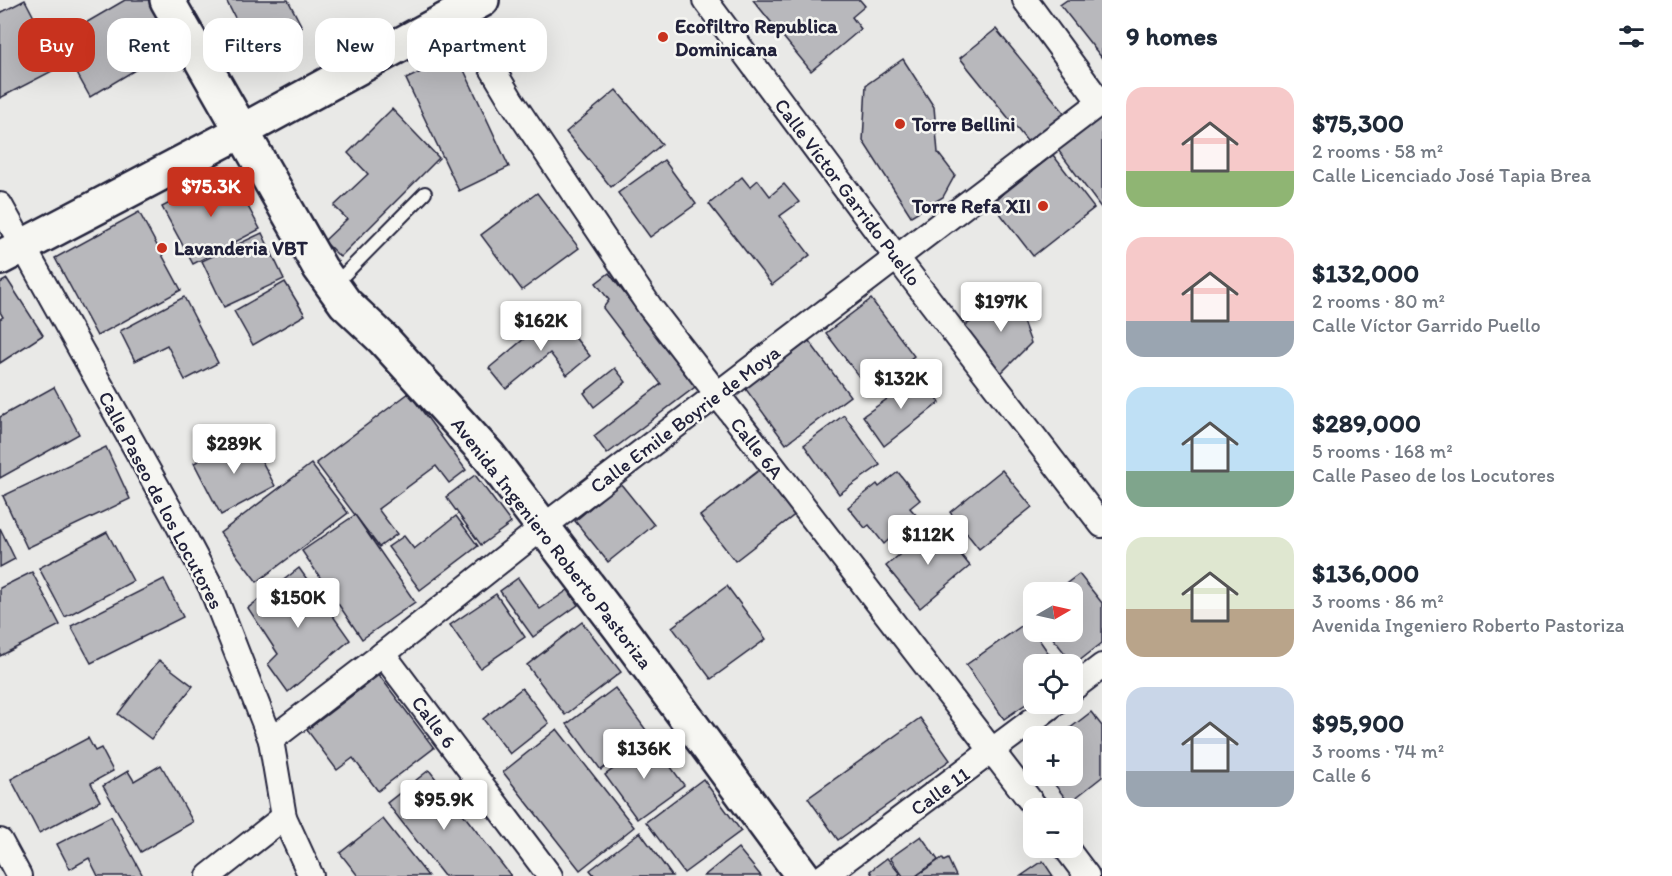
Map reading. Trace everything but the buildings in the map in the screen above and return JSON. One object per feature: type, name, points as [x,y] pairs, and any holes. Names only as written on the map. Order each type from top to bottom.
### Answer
[{"type":"street","name":"Avenida Ingeniero Roberto Pastoriza","points":[[167,0],[320,268],[345,303],[383,339],[489,456],[620,628],[803,876]]},
{"type":"street","name":"Calle Víctor Garrido Puello","points":[[705,0],[897,258],[1102,525]]},
{"type":"street","points":[[1025,0],[1101,103]]},
{"type":"street","points":[[11,252],[243,131],[470,6]]},
{"type":"street","name":"Calle 6A","points":[[470,6],[511,100],[637,288],[717,396],[1028,798]]},
{"type":"street","name":"Calle Emile Boyrie de Moya","points":[[271,740],[543,527],[1101,103]]},
{"type":"street","name":"Calle Paseo de los Locutores","points":[[0,205],[11,252],[107,395],[211,587],[271,740],[284,817],[310,876]]},
{"type":"street","name":"Calle 6","points":[[383,654],[550,876]]},
{"type":"street","points":[[1083,681],[1102,666]]},
{"type":"street","name":"Calle 11","points":[[824,876],[1041,714]]},
{"type":"street","points":[[209,876],[284,817]]},
{"type":"street","points":[[0,841],[19,876]]},
{"type":"street","points":[[1074,858],[1087,876]]},
{"type":"lane","points":[[333,286],[425,193]]},
{"type":"place","name":"Ecofiltro Republica Dominicana","points":[[663,37]]},
{"type":"place","name":"Torre Bellini","points":[[900,124]]},
{"type":"place","name":"Torre Refa XII","points":[[1043,206]]},
{"type":"place","name":"Lavanderia VBT","points":[[162,248]]}]
